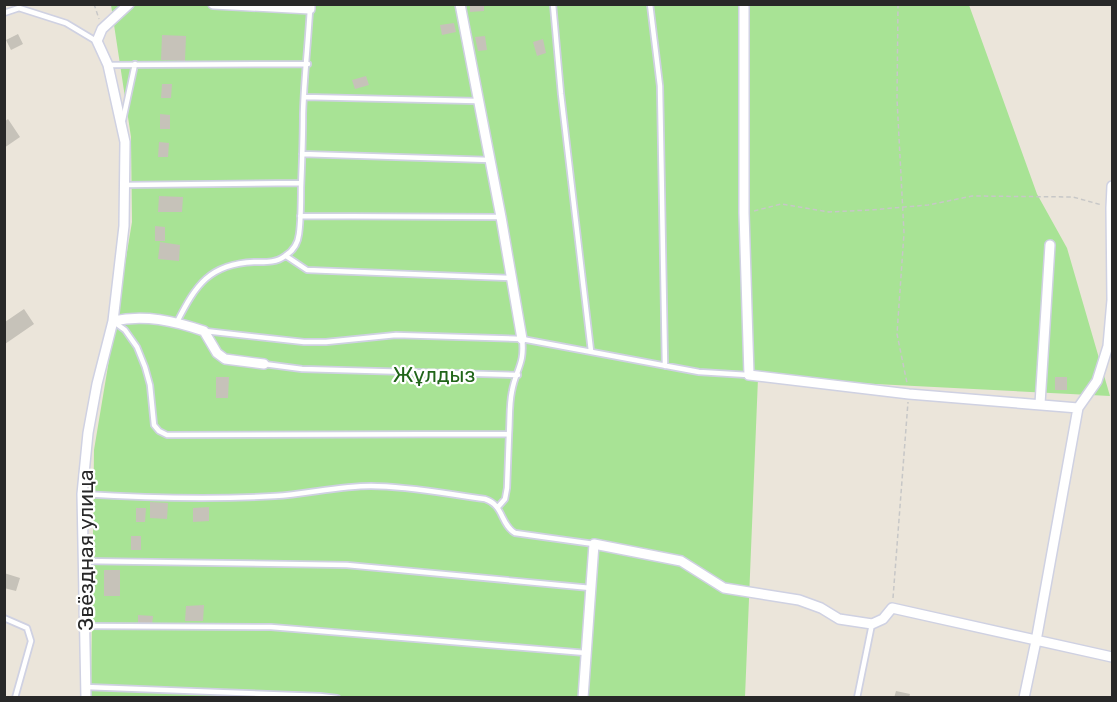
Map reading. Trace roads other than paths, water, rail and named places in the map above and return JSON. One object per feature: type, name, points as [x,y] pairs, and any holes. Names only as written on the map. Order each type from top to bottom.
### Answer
[{"type":"street","points":[[97,41],[102,29],[129,4]]},
{"type":"street","points":[[213,4],[310,7]]},
{"type":"street","points":[[460,4],[522,339]]},
{"type":"street","points":[[744,4],[744,213],[749,375],[909,394],[1078,408]]},
{"type":"street","name":"Звёздная улица","points":[[86,698],[82,494],[90,423],[113,321],[124,226],[125,142],[108,65],[97,41]]},
{"type":"street","points":[[1024,698],[1078,408],[1097,381],[1108,346],[1112,300],[1111,208],[1113,186]]},
{"type":"street","points":[[1040,404],[1050,245]]},
{"type":"street","points":[[113,321],[163,318],[204,331],[217,353],[225,359],[264,364]]},
{"type":"street","points":[[583,698],[594,544],[681,561],[724,588],[800,600],[821,608],[839,619],[872,624],[883,619],[892,608],[1113,657]]},
{"type":"lane","points":[[554,4],[561,94],[591,351]]},
{"type":"lane","points":[[650,4],[660,86],[665,366]]},
{"type":"lane","points":[[177,322],[190,295],[199,284],[221,267],[232,264],[271,262],[286,255],[295,247],[299,236],[310,7]]},
{"type":"lane","points":[[4,13],[19,8],[66,23],[97,41]]},
{"type":"lane","points":[[122,125],[135,64]]},
{"type":"lane","points":[[108,65],[308,64]]},
{"type":"lane","points":[[304,97],[477,101]]},
{"type":"lane","points":[[303,154],[490,160]]},
{"type":"lane","points":[[124,185],[301,183]]},
{"type":"lane","points":[[300,216],[501,217]]},
{"type":"lane","points":[[286,255],[307,270],[512,278]]},
{"type":"lane","points":[[113,321],[125,330],[137,347],[150,385],[154,425],[167,435],[407,433],[510,435]]},
{"type":"lane","points":[[204,331],[304,342],[396,335],[522,339],[699,372],[749,375]]},
{"type":"lane","points":[[498,507],[505,499],[507,488],[511,393],[524,353],[522,339]]},
{"type":"lane","points":[[264,364],[302,369],[518,375]]},
{"type":"lane","points":[[82,494],[221,498],[275,496],[369,486],[485,499],[492,501],[498,507],[509,529],[515,533],[594,544]]},
{"type":"lane","points":[[83,561],[347,565],[591,588]]},
{"type":"lane","points":[[4,618],[27,628],[31,641],[15,698]]},
{"type":"lane","points":[[856,698],[872,624]]},
{"type":"lane","points":[[84,626],[271,627],[586,653]]},
{"type":"lane","points":[[86,687],[337,698]]},
{"type":"park label","name":"Жұлдыз","points":[[434,374]]}]
